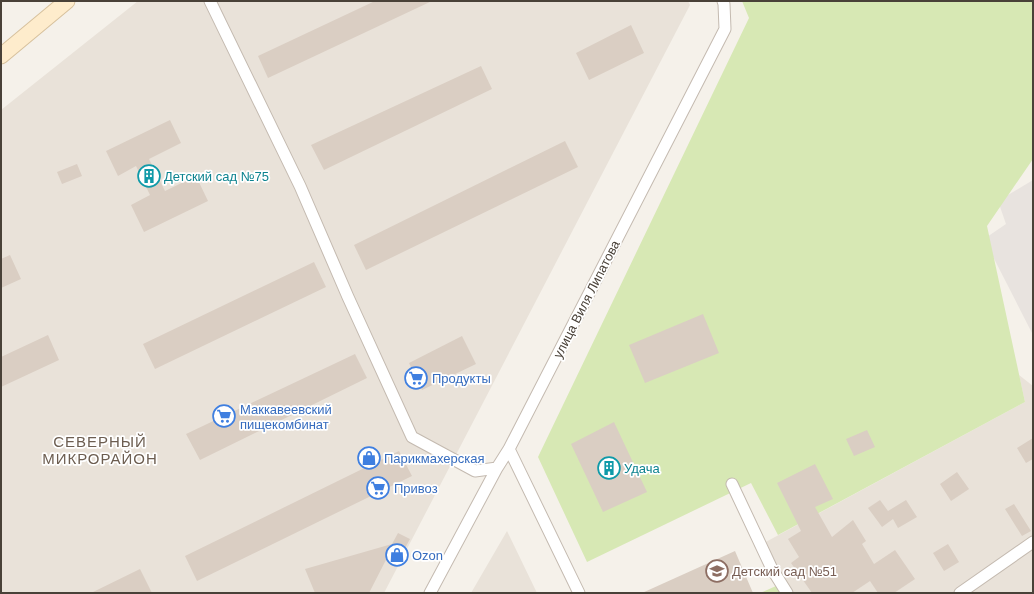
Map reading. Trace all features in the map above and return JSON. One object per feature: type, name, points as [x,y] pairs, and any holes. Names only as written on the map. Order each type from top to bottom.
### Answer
[{"type":"main road","points":[[1,56],[67,1]]},
{"type":"street","points":[[210,1],[300,186],[348,297],[412,437],[475,470],[497,468]]},
{"type":"street","name":"улица Виля Липатова","points":[[430,593],[497,468],[509,449],[725,29],[723,1]]},
{"type":"street","points":[[509,449],[579,593]]},
{"type":"street","points":[[732,484],[772,569],[787,593]]},
{"type":"street","points":[[960,593],[1033,542]]},
{"type":"shaded area","points":[[138,1],[688,1],[690,5],[384,593],[1,593],[1,110]]},
{"type":"shaded area","points":[[1033,180],[1033,335],[984,239],[1006,224],[998,201]]},
{"type":"shaded area","points":[[1019,375],[1033,386],[1033,593],[789,593],[762,544],[1025,402]]},
{"type":"shaded area","points":[[507,531],[537,593],[471,593]]},
{"type":"green space","points":[[742,1],[1033,1],[1033,159],[987,226],[1025,402],[778,535],[751,483],[587,562],[538,457],[749,18]]},
{"type":"green space","points":[[776,586],[780,593],[760,593]]},
{"type":"building","points":[[375,1],[432,1],[268,78],[258,56]]},
{"type":"building","points":[[631,25],[644,53],[589,80],[576,53]]},
{"type":"building","points":[[481,66],[492,89],[324,170],[311,145]]},
{"type":"building","name":"Детский сад №75","points":[[170,120],[181,143],[149,159],[165,191],[196,176],[208,201],[144,232],[131,205],[150,195],[136,166],[118,176],[106,151]]},
{"type":"building","points":[[565,141],[578,167],[366,270],[354,245]]},
{"type":"building","points":[[77,164],[82,176],[62,184],[57,172]]},
{"type":"building","points":[[10,255],[21,279],[1,288],[1,259]]},
{"type":"building","points":[[314,262],[326,287],[155,369],[143,344]]},
{"type":"building","points":[[703,314],[719,353],[645,383],[629,345]]},
{"type":"building","points":[[48,335],[59,360],[1,387],[1,357]]},
{"type":"building","points":[[462,336],[476,364],[422,390],[409,363]]},
{"type":"building","points":[[355,354],[367,378],[200,460],[186,434]]},
{"type":"building","name":"Удача","points":[[614,422],[647,492],[603,512],[571,444]]},
{"type":"building","points":[[867,430],[875,447],[854,456],[846,439]]},
{"type":"building","points":[[1033,438],[1033,459],[1026,463],[1017,448]]},
{"type":"building","points":[[399,451],[412,476],[197,581],[185,556]]},
{"type":"building","points":[[815,464],[833,499],[815,507],[832,537],[853,520],[866,541],[862,544],[874,564],[895,550],[915,579],[894,593],[878,593],[870,581],[852,593],[812,593],[791,563],[799,557],[788,539],[801,531],[777,483]]},
{"type":"building","points":[[957,472],[969,489],[951,501],[940,484]]},
{"type":"building","points":[[880,500],[888,511],[906,500],[917,517],[898,528],[893,519],[882,527],[868,508]]},
{"type":"building","points":[[1014,504],[1031,531],[1022,536],[1005,509]]},
{"type":"building","points":[[398,533],[410,539],[399,559],[389,554],[369,593],[315,593],[305,569],[392,544]]},
{"type":"building","points":[[948,544],[959,562],[944,571],[933,553]]},
{"type":"building","name":"Детский сад №51","points":[[735,551],[753,593],[642,593]]},
{"type":"building","points":[[140,569],[152,593],[91,593]]},
{"type":"place","name":"Детский сад №75","points":[[149,176]]},
{"type":"place","name":"Продукты","points":[[416,378]]},
{"type":"place","name":"Маккавеевский пищекомбинат","points":[[224,416]]},
{"type":"place","name":"Парикмахерская","points":[[369,458]]},
{"type":"place","name":"Удача","points":[[609,468]]},
{"type":"place","name":"Привоз","points":[[378,488]]},
{"type":"place","name":"Ozon","points":[[397,555]]},
{"type":"place","name":"Детский сад №51","points":[[717,571]]},
{"type":"district","name":"СЕВЕРНЫЙ МИКРОРАЙОН","points":[[100,450]]}]
